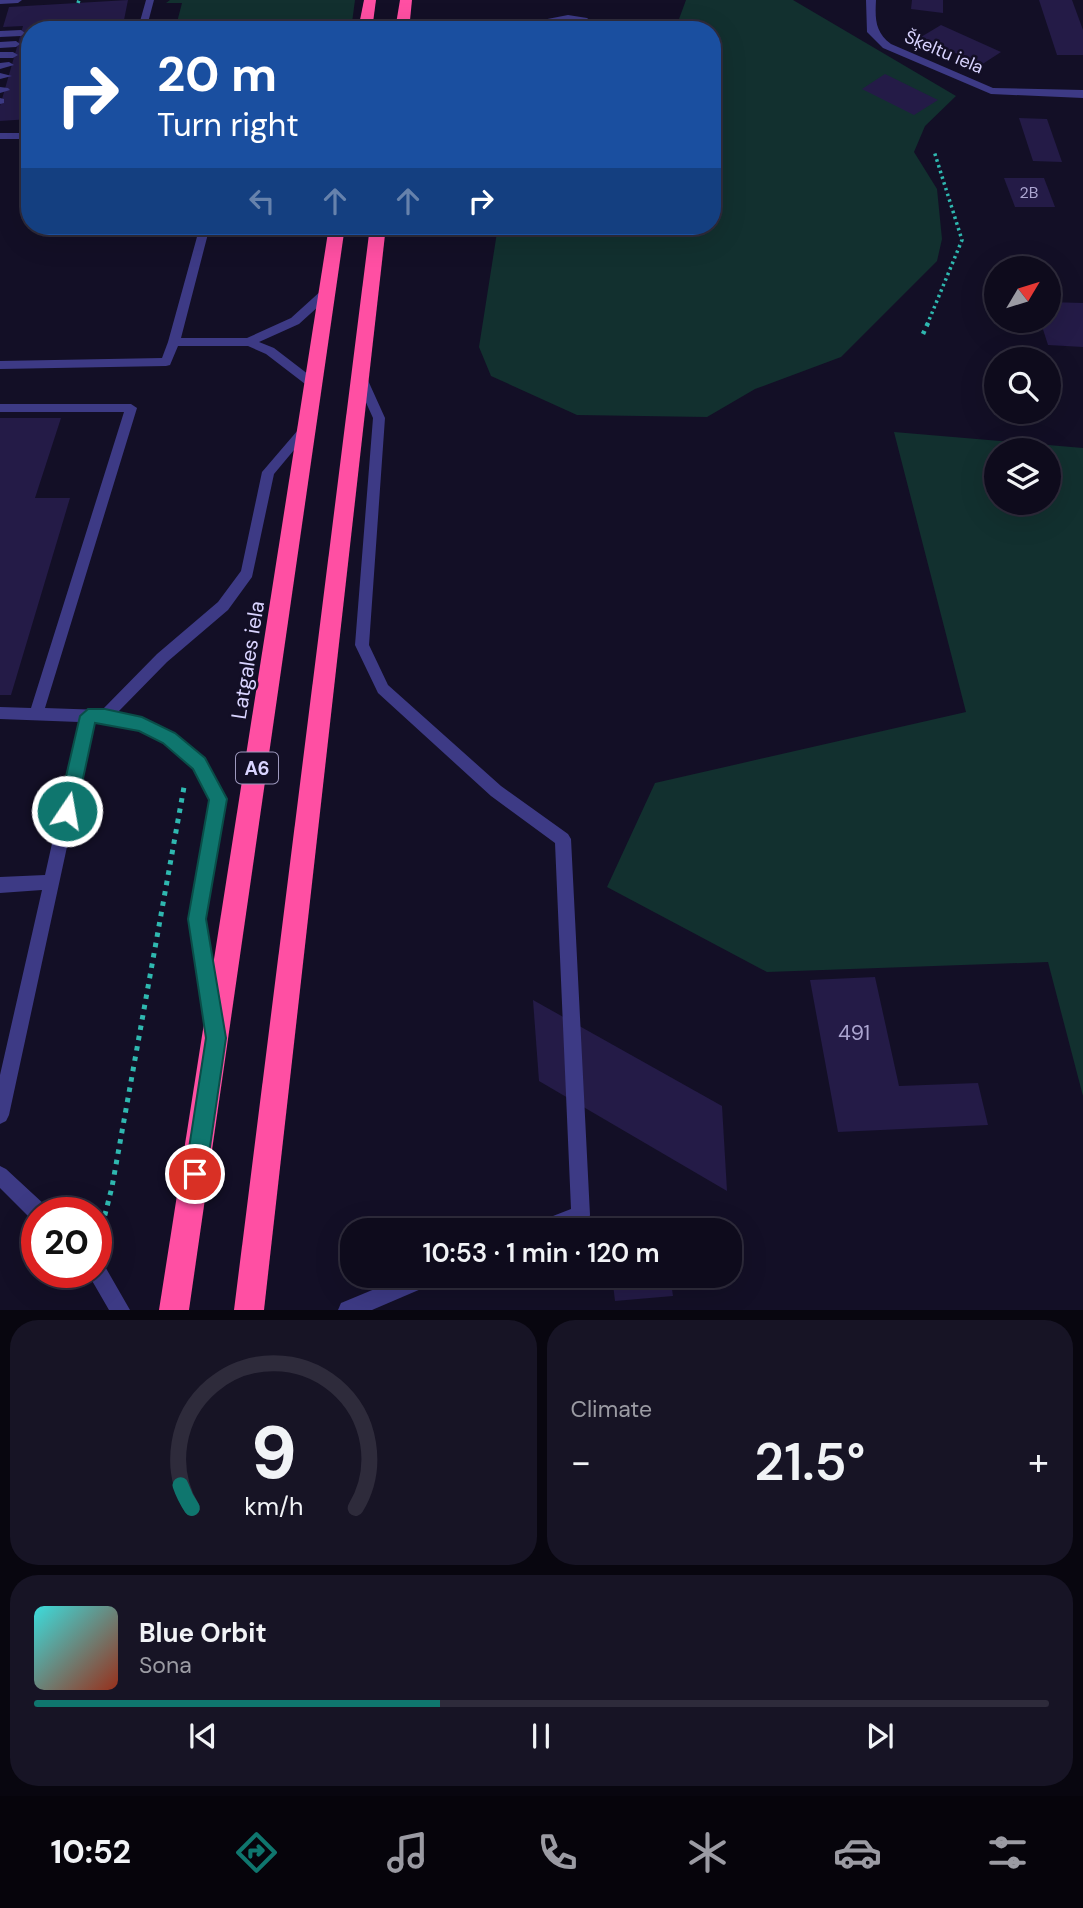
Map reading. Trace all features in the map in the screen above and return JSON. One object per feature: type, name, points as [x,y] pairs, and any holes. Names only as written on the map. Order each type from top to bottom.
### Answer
[{"type":"highway","points":[[366,21],[370,0]]},
{"type":"highway","points":[[403,21],[405,0]]},
{"type":"highway","name":"Latgales iela","points":[[174,1310],[336,235]]},
{"type":"highway","points":[[249,1310],[377,235]]},
{"type":"street","name":"Šķeltu iela","points":[[871,0],[869,28],[874,38],[887,46],[991,91],[1083,94]]},
{"type":"lane","points":[[0,1],[18,0]]},
{"type":"lane","points":[[145,21],[150,0]]},
{"type":"lane","points":[[545,21],[565,15],[589,21]]},
{"type":"lane","points":[[0,34],[21,33]]},
{"type":"lane","points":[[0,45],[16,44]]},
{"type":"lane","points":[[0,55],[13,55]]},
{"type":"lane","points":[[0,136],[21,136]]},
{"type":"lane","points":[[0,365],[166,362],[174,342],[203,235]]},
{"type":"lane","points":[[249,342],[295,321],[327,292]]},
{"type":"lane","points":[[174,342],[249,342],[270,351],[313,384]]},
{"type":"lane","points":[[360,375],[379,418],[362,645],[383,689],[496,791],[562,839],[581,1214],[571,1218]]},
{"type":"lane","points":[[0,408],[131,408],[36,714]]},
{"type":"lane","points":[[105,716],[162,658],[223,606],[247,573],[268,472],[308,426]]},
{"type":"lane","points":[[0,713],[105,716],[142,724],[169,738],[199,763],[218,799],[197,919],[216,1038]]},
{"type":"lane","points":[[0,1115],[88,716]]},
{"type":"lane","points":[[0,885],[51,882]]},
{"type":"lane","points":[[0,1175],[23,1197]]},
{"type":"lane","points":[[107,1288],[120,1310]]},
{"type":"lane","points":[[349,1308],[398,1288]]},
{"type":"path","points":[[923,334],[962,240],[934,151]]},
{"type":"path","points":[[109,1197],[190,755]]},
{"type":"green space","points":[[170,0],[355,0],[352,21],[177,21],[182,3],[166,3]]},
{"type":"green space","points":[[686,0],[793,0],[956,96],[925,126],[914,152],[937,189],[942,239],[937,261],[841,357],[755,389],[707,417],[577,415],[491,376],[479,347],[497,235],[721,235],[721,21],[678,21]]},
{"type":"green space","points":[[894,432],[984,440],[984,515],[1061,515],[1061,446],[1083,448],[1083,1096],[1048,962],[767,972],[607,887],[655,783],[966,712]]},
{"type":"building","points":[[128,0],[124,20],[21,21],[21,26],[3,27],[9,7]]},
{"type":"building","points":[[912,0],[943,0],[943,13],[911,9]]},
{"type":"building","points":[[1039,0],[1072,0],[1083,30],[1083,55],[1057,55]]},
{"type":"building","points":[[941,25],[1001,52],[981,65],[921,37]]},
{"type":"building","points":[[21,33],[21,120],[0,121],[0,106]]},
{"type":"building","points":[[885,74],[938,100],[914,115],[862,89]]},
{"type":"building","points":[[1019,118],[1047,119],[1062,162],[1033,161]]},
{"type":"building","points":[[1004,178],[1044,178],[1055,207],[1015,207]]},
{"type":"building","points":[[1061,302],[1083,303],[1083,347],[1048,345],[1044,333],[1061,333]]},
{"type":"building","points":[[0,418],[61,418],[35,498],[70,498],[11,695],[0,695]]},
{"type":"building","points":[[875,977],[899,1086],[978,1083],[988,1125],[838,1132],[810,980]]},
{"type":"building","points":[[533,1000],[722,1106],[727,1191],[539,1081]]},
{"type":"building","points":[[613,1288],[672,1288],[673,1296],[615,1301]]},
{"type":"route","points":[[67,811],[88,716],[105,716],[142,724],[169,738],[199,763],[218,799],[197,919],[216,1038],[195,1174]]}]
